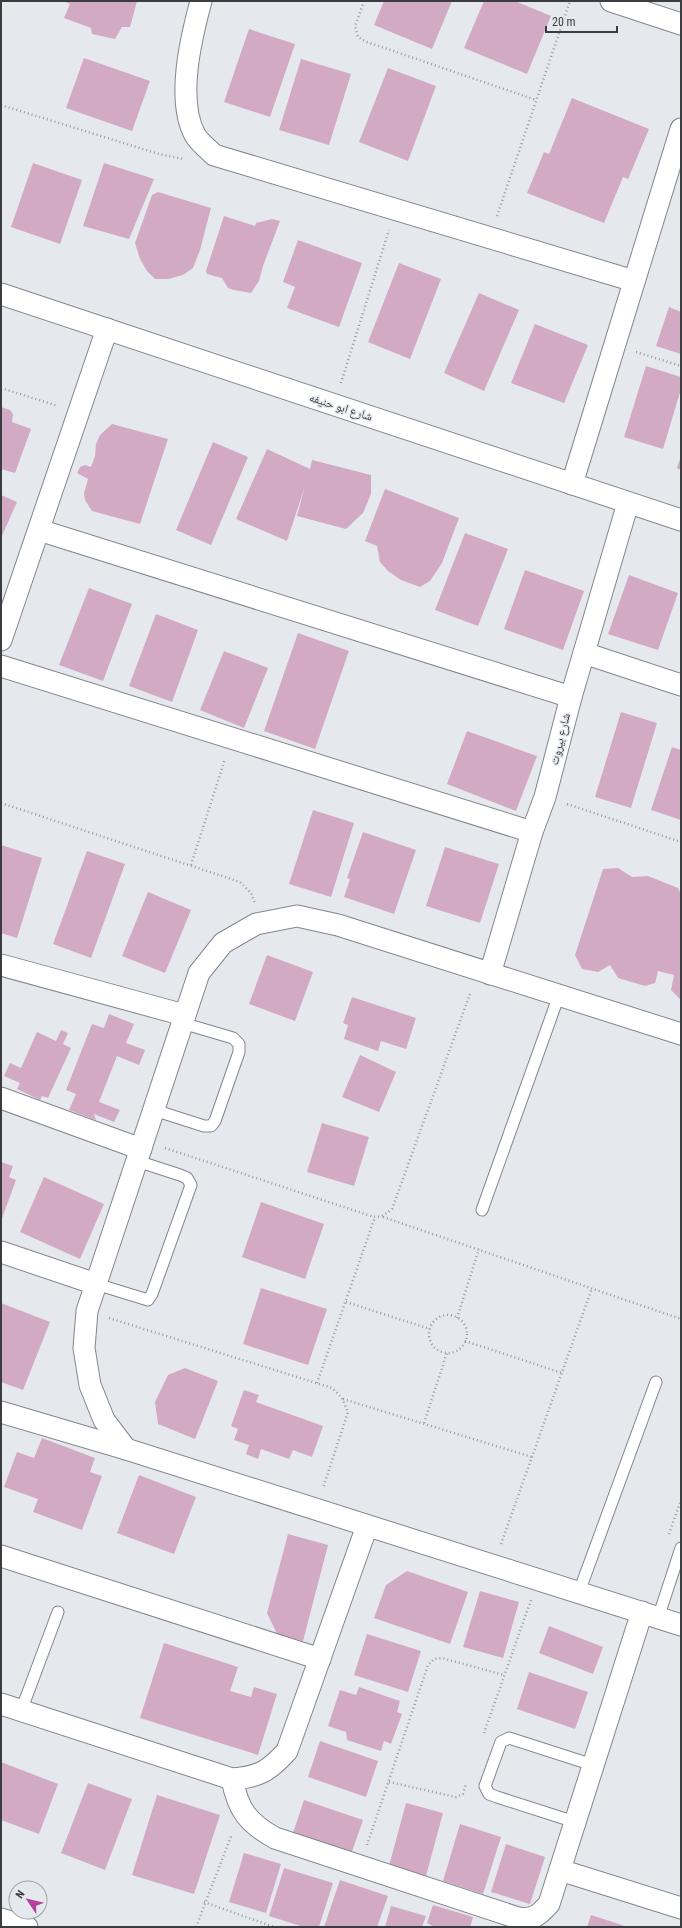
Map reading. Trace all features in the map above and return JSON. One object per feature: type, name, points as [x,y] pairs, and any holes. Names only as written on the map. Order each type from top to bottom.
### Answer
[{"type":"street","points":[[201,1],[192,36],[185,103],[195,136],[214,155],[634,281]]},
{"type":"street","points":[[611,1],[681,24]]},
{"type":"street","points":[[572,484],[613,345],[681,129]]},
{"type":"street","name":"شارع ابو حنيفه","points":[[1,294],[681,520]]},
{"type":"street","points":[[1,640],[107,329]]},
{"type":"street","name":"شارع بيروت","points":[[484,972],[545,797],[571,697],[628,503]]},
{"type":"street","points":[[39,530],[571,697]]},
{"type":"street","points":[[584,653],[681,685]]},
{"type":"street","points":[[1,666],[532,832]]},
{"type":"street","points":[[126,1449],[104,1420],[90,1385],[84,1348],[87,1311],[199,973],[223,943],[256,924],[297,916],[338,925],[681,1034]]},
{"type":"street","points":[[1,965],[183,1019]]},
{"type":"street","points":[[1,1098],[140,1150]]},
{"type":"street","points":[[1,1252],[96,1284]]},
{"type":"street","points":[[1,1412],[126,1449],[681,1625]]},
{"type":"street","points":[[1,1704],[232,1779],[253,1777],[272,1767],[287,1751],[367,1526]]},
{"type":"street","points":[[1,1556],[320,1659]]},
{"type":"street","points":[[232,1779],[236,1798],[245,1815],[258,1829],[275,1838],[518,1918],[528,1919],[537,1917],[549,1904],[593,1765],[650,1615]]},
{"type":"street","points":[[560,1870],[681,1908]]},
{"type":"street","points":[[1,1920],[7,1927]]},
{"type":"street","points":[[1,1920],[27,1927]]},
{"type":"lane","points":[[482,1210],[559,996]]},
{"type":"lane","points":[[154,1110],[204,1126],[211,1126],[215,1121],[238,1052],[238,1044],[233,1038],[183,1019]]},
{"type":"lane","points":[[96,1284],[148,1300],[152,1294],[191,1185],[187,1178],[140,1150]]},
{"type":"lane","points":[[579,1592],[656,1382]]},
{"type":"lane","points":[[650,1615],[681,1548]]},
{"type":"lane","points":[[21,1711],[58,1612]]},
{"type":"lane","points":[[575,1822],[489,1794],[485,1786],[501,1742],[509,1738],[593,1765]]},
{"type":"path","points":[[364,1],[355,26],[358,37],[367,42],[536,100]]},
{"type":"path","points":[[490,238],[570,1]]},
{"type":"path","points":[[1,105],[159,154]]},
{"type":"path","points":[[334,405],[396,210]]},
{"type":"path","points":[[613,345],[681,366]]},
{"type":"path","points":[[1,388],[79,412]]},
{"type":"path","points":[[190,865],[232,738]]},
{"type":"path","points":[[545,797],[681,842]]},
{"type":"path","points":[[1,803],[240,882],[251,893],[254,900],[256,907],[256,924]]},
{"type":"path","points":[[140,1150],[375,1218],[382,1216],[392,1209],[484,972]]},
{"type":"path","points":[[382,1216],[681,1319]]},
{"type":"path","points":[[318,1383],[375,1218]]},
{"type":"path","points":[[457,1318],[479,1249]]},
{"type":"path","points":[[494,1566],[592,1288]]},
{"type":"path","points":[[346,1302],[430,1329]]},
{"type":"path","points":[[87,1311],[332,1388],[342,1398],[348,1412],[316,1510]]},
{"type":"path","points":[[451,1316],[457,1318],[465,1328],[465,1340],[458,1350],[447,1353],[434,1348],[429,1336],[430,1329],[438,1318],[451,1316]]},
{"type":"path","points":[[465,1340],[562,1373]]},
{"type":"path","points":[[424,1423],[447,1353]]},
{"type":"path","points":[[342,1398],[532,1457]]},
{"type":"path","points":[[484,1735],[538,1580]]},
{"type":"path","points":[[359,1866],[428,1665],[434,1660],[442,1658],[504,1675]]},
{"type":"path","points":[[389,1782],[456,1797],[463,1794],[468,1780]]},
{"type":"path","points":[[196,1927],[204,1902],[229,1840],[245,1815]]},
{"type":"path","points":[[204,1902],[274,1927]]},
{"type":"building","points":[[63,1],[137,1],[130,27],[122,27],[115,39],[92,34],[91,28],[64,18],[70,4]]},
{"type":"building","points":[[384,1],[452,1],[432,49],[374,25]]},
{"type":"building","points":[[484,1],[515,1],[551,16],[527,74],[464,48]]},
{"type":"building","points":[[249,29],[295,44],[270,117],[224,102]]},
{"type":"building","points":[[84,58],[150,81],[132,131],[66,108]]},
{"type":"building","points":[[301,59],[351,74],[329,145],[279,130]]},
{"type":"building","points":[[388,68],[436,86],[408,161],[359,142]]},
{"type":"building","points":[[572,98],[649,129],[628,179],[623,177],[604,223],[527,193],[544,152],[549,154]]},
{"type":"building","points":[[33,163],[82,180],[60,244],[11,227]]},
{"type":"building","points":[[104,163],[154,179],[129,239],[83,226]]},
{"type":"building","points":[[158,192],[211,208],[200,250],[193,268],[183,275],[168,279],[155,279],[147,271],[140,259],[135,243],[152,195]]},
{"type":"building","points":[[224,216],[255,226],[256,223],[272,219],[280,221],[259,281],[251,293],[228,288],[222,278],[207,274],[206,271]]},
{"type":"building","points":[[298,240],[362,263],[339,327],[287,308],[295,287],[283,282]]},
{"type":"building","points":[[399,263],[441,279],[410,359],[368,342]]},
{"type":"building","points":[[479,293],[519,310],[484,391],[444,373]]},
{"type":"building","points":[[669,307],[681,312],[681,354],[656,346]]},
{"type":"building","points":[[535,324],[588,345],[564,403],[511,383]]},
{"type":"building","points":[[646,366],[681,377],[681,389],[663,449],[624,437]]},
{"type":"building","points":[[1,407],[10,410],[13,414],[12,422],[31,429],[15,473],[1,469]]},
{"type":"building","points":[[112,424],[168,439],[140,524],[92,511],[85,500],[84,493],[88,479],[77,473],[80,467],[85,465],[91,467],[95,456],[96,444],[100,435]]},
{"type":"building","points":[[213,442],[248,457],[211,545],[176,530]]},
{"type":"building","points":[[267,449],[310,469],[312,460],[371,475],[371,494],[363,513],[346,529],[297,516],[305,486],[287,541],[236,519]]},
{"type":"building","points":[[681,456],[681,470],[677,468]]},
{"type":"building","points":[[385,489],[459,518],[442,563],[430,581],[420,587],[401,580],[388,571],[380,562],[377,546],[365,541]]},
{"type":"building","points":[[1,495],[17,502],[1,538]]},
{"type":"building","points":[[465,533],[508,549],[478,626],[435,610]]},
{"type":"building","points":[[525,570],[584,591],[563,650],[504,629]]},
{"type":"building","points":[[629,575],[678,593],[658,650],[608,634]]},
{"type":"building","points":[[89,588],[132,604],[103,681],[59,665]]},
{"type":"building","points":[[156,614],[198,630],[172,702],[129,686]]},
{"type":"building","points":[[298,633],[349,651],[315,749],[264,731]]},
{"type":"building","points":[[224,651],[268,668],[244,728],[200,710]]},
{"type":"building","points":[[621,712],[657,723],[631,808],[595,797]]},
{"type":"building","points":[[467,731],[537,756],[516,811],[447,784]]},
{"type":"building","points":[[672,747],[681,750],[681,820],[651,810]]},
{"type":"building","points":[[313,810],[354,823],[331,897],[289,884]]},
{"type":"building","points":[[363,832],[416,850],[394,914],[344,897],[350,879],[347,878]]},
{"type":"building","points":[[1,845],[42,858],[17,938],[1,933]]},
{"type":"building","points":[[445,847],[499,864],[480,923],[426,906]]},
{"type":"building","points":[[87,851],[125,864],[91,958],[53,944]]},
{"type":"building","points":[[618,868],[632,877],[648,876],[678,888],[681,894],[681,1000],[671,990],[674,975],[658,971],[655,983],[645,986],[618,978],[610,965],[598,972],[582,969],[575,955],[603,869]]},
{"type":"building","points":[[148,892],[191,910],[165,973],[122,956]]},
{"type":"building","points":[[267,955],[313,972],[295,1021],[249,1004]]},
{"type":"building","points":[[352,997],[416,1018],[406,1049],[381,1041],[378,1051],[344,1039],[348,1025],[343,1023]]},
{"type":"building","points":[[109,1014],[134,1024],[126,1043],[145,1050],[139,1065],[117,1056],[99,1102],[120,1110],[114,1122],[94,1114],[96,1120],[69,1110],[76,1094],[66,1090],[92,1024],[104,1028]]},
{"type":"building","points":[[61,1030],[68,1033],[63,1044],[71,1048],[48,1098],[42,1096],[40,1100],[17,1089],[20,1083],[4,1076],[10,1063],[21,1068],[37,1032],[56,1041]]},
{"type":"building","points":[[360,1055],[396,1072],[379,1112],[342,1097]]},
{"type":"building","points":[[322,1123],[369,1137],[354,1186],[307,1172]]},
{"type":"building","points":[[1,1162],[13,1166],[9,1177],[16,1180],[1,1221]]},
{"type":"building","points":[[44,1177],[104,1204],[80,1259],[20,1232]]},
{"type":"building","points":[[261,1202],[324,1224],[305,1279],[242,1257]]},
{"type":"building","points":[[261,1288],[327,1309],[308,1365],[243,1344]]},
{"type":"building","points":[[1,1303],[50,1322],[23,1390],[1,1382]]},
{"type":"building","points":[[185,1368],[218,1381],[195,1439],[158,1424],[155,1402],[168,1375]]},
{"type":"building","points":[[244,1390],[259,1395],[256,1402],[323,1426],[312,1457],[293,1450],[289,1459],[261,1449],[258,1459],[246,1454],[249,1445],[234,1440],[238,1429],[231,1426]]},
{"type":"building","points":[[42,1438],[95,1458],[90,1472],[102,1476],[82,1530],[33,1512],[38,1499],[4,1487],[17,1452],[34,1458]]},
{"type":"building","points":[[139,1475],[196,1497],[174,1554],[117,1533]]},
{"type":"building","points":[[288,1534],[328,1545],[303,1641],[277,1634],[267,1613]]},
{"type":"building","points":[[407,1571],[468,1592],[450,1644],[374,1618],[386,1585]]},
{"type":"building","points":[[480,1591],[519,1602],[503,1658],[463,1647]]},
{"type":"building","points":[[549,1626],[603,1647],[593,1674],[539,1653]]},
{"type":"building","points":[[367,1634],[421,1651],[408,1692],[354,1675]]},
{"type":"building","points":[[164,1643],[238,1667],[230,1691],[251,1697],[254,1687],[277,1694],[258,1755],[140,1718]]},
{"type":"building","points":[[529,1672],[588,1692],[575,1729],[517,1709]]},
{"type":"building","points":[[359,1687],[400,1701],[397,1712],[402,1714],[391,1744],[384,1741],[381,1751],[347,1740],[346,1732],[328,1726],[340,1690],[356,1695]]},
{"type":"building","points":[[320,1741],[378,1761],[366,1797],[308,1777]]},
{"type":"building","points":[[1,1762],[58,1784],[39,1834],[1,1820]]},
{"type":"building","points":[[88,1783],[132,1799],[105,1870],[61,1853]]},
{"type":"building","points":[[157,1795],[220,1815],[194,1894],[132,1875]]},
{"type":"building","points":[[304,1800],[363,1820],[350,1857],[292,1836]]},
{"type":"building","points":[[406,1803],[443,1813],[426,1876],[389,1866]]},
{"type":"building","points":[[460,1824],[501,1837],[483,1894],[443,1881]]},
{"type":"building","points":[[506,1844],[545,1857],[530,1904],[491,1892]]},
{"type":"building","points":[[244,1853],[281,1864],[266,1913],[229,1902]]},
{"type":"building","points":[[284,1868],[333,1883],[319,1927],[304,1927],[269,1916]]},
{"type":"building","points":[[340,1880],[388,1896],[377,1927],[324,1927]]},
{"type":"building","points":[[433,1905],[473,1917],[470,1927],[434,1927],[427,1923]]},
{"type":"building","points":[[391,1906],[426,1916],[422,1927],[385,1927]]},
{"type":"building","points":[[591,1915],[628,1927],[587,1927]]}]
